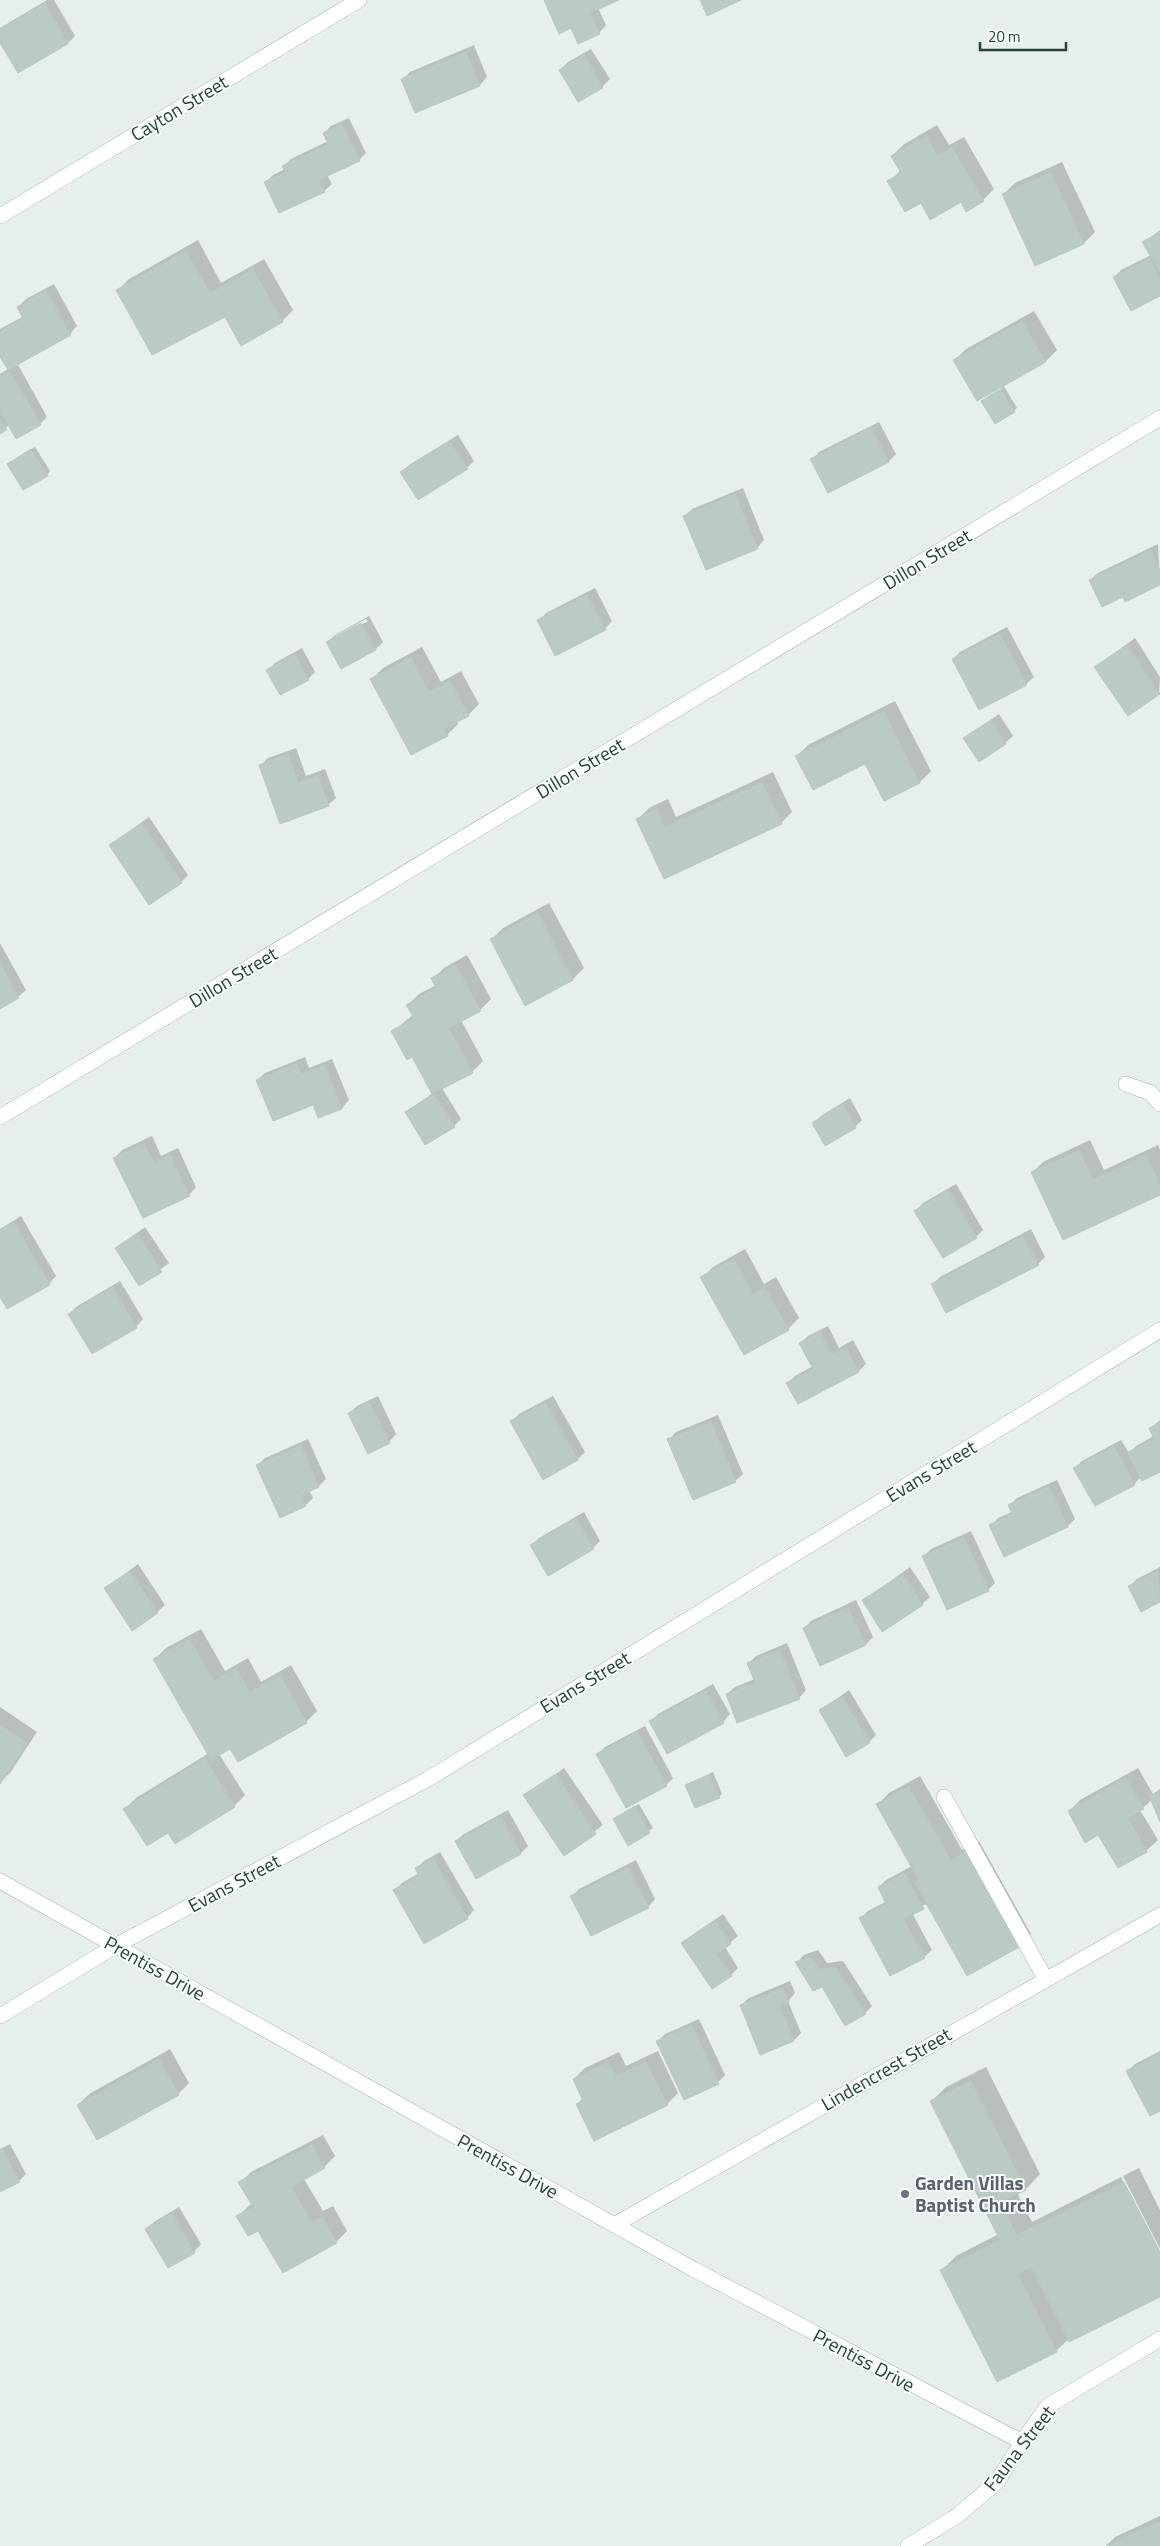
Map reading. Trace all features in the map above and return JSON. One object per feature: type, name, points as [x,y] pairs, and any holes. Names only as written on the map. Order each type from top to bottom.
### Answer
[{"type":"street","name":"Cayton Street","points":[[0,216],[359,0]]},
{"type":"street","name":"Dillon Street","points":[[0,1117],[1160,418]]},
{"type":"street","points":[[1126,1084],[1151,1092],[1160,1104]]},
{"type":"street","name":"Evans Street","points":[[0,2016],[115,1946],[428,1779],[1160,1330]]},
{"type":"street","points":[[944,1797],[1045,1978]]},
{"type":"street","name":"Prentiss Drive","points":[[0,1881],[614,2225],[766,2308],[1022,2442]]},
{"type":"street","name":"Lindencrest Street","points":[[614,2225],[1045,1978],[1160,1915]]},
{"type":"street","name":"Fauna Street","points":[[908,2546],[957,2516],[998,2482],[1022,2442],[1048,2406],[1160,2339]]},
{"type":"building","points":[[544,0],[619,0],[590,13],[600,34],[578,44],[571,28],[559,34]]},
{"type":"building","points":[[700,0],[741,0],[707,16]]},
{"type":"building","points":[[45,3],[68,44],[18,73],[0,43],[0,29]]},
{"type":"building","points":[[466,52],[480,86],[415,113],[401,79]]},
{"type":"building","points":[[584,55],[603,88],[578,102],[559,70]]},
{"type":"building","points":[[342,124],[360,161],[319,180],[325,192],[279,213],[264,182],[285,172],[282,166],[328,144],[323,133]]},
{"type":"building","points":[[926,135],[937,156],[952,147],[984,201],[966,212],[961,202],[930,220],[921,203],[905,212],[887,181],[901,173],[891,156]]},
{"type":"building","points":[[1051,172],[1084,244],[1035,266],[1002,194]]},
{"type":"building","points":[[1160,232],[1160,272],[1142,242]]},
{"type":"building","points":[[186,251],[210,293],[253,269],[283,322],[241,346],[225,317],[152,355],[116,290]]},
{"type":"building","points":[[1149,258],[1160,279],[1160,296],[1131,311],[1113,277]]},
{"type":"building","points":[[46,290],[71,335],[8,370],[0,357],[0,331],[23,318],[17,307]]},
{"type":"building","points":[[1022,321],[1046,362],[977,401],[953,360]]},
{"type":"building","points":[[10,371],[41,425],[16,439],[0,411],[0,376]]},
{"type":"building","points":[[1001,389],[1015,412],[995,424],[981,401]]},
{"type":"building","points":[[0,419],[7,430],[0,434]]},
{"type":"building","points":[[871,428],[889,462],[828,493],[810,459]]},
{"type":"building","points":[[450,441],[468,469],[418,500],[400,472]]},
{"type":"building","points":[[31,449],[48,476],[23,490],[7,464]]},
{"type":"building","points":[[735,494],[758,549],[706,570],[683,516]]},
{"type":"building","points":[[1151,550],[1160,570],[1160,585],[1125,602],[1123,597],[1102,607],[1089,580]]},
{"type":"building","points":[[587,595],[606,630],[555,656],[537,620]]},
{"type":"building","points":[[361,623],[376,650],[341,669],[326,642]]},
{"type":"building","points":[[1000,634],[1027,685],[979,710],[952,659]]},
{"type":"building","points":[[1127,645],[1160,694],[1128,716],[1094,667]]},
{"type":"building","points":[[295,654],[309,680],[280,695],[266,670]]},
{"type":"building","points":[[411,657],[429,692],[450,681],[469,716],[444,729],[448,736],[411,755],[370,679]]},
{"type":"building","points":[[884,711],[920,783],[884,801],[865,764],[813,790],[795,756]]},
{"type":"building","points":[[991,720],[1006,744],[979,762],[963,738]]},
{"type":"building","points":[[288,754],[298,782],[318,776],[329,806],[280,824],[259,765]]},
{"type":"building","points":[[762,782],[782,824],[664,879],[636,819],[657,809],[665,827]]},
{"type":"building","points":[[142,823],[182,883],[149,905],[109,845]]},
{"type":"building","points":[[538,913],[573,980],[525,1006],[490,939]]},
{"type":"building","points":[[0,963],[19,998],[0,1009]]},
{"type":"building","points":[[456,965],[481,1011],[449,1028],[473,1073],[432,1094],[412,1057],[407,1060],[391,1031],[414,1018],[406,1005],[436,988],[431,978]]},
{"type":"building","points":[[297,1063],[301,1074],[325,1065],[342,1109],[318,1118],[313,1105],[273,1121],[256,1080]]},
{"type":"building","points":[[434,1094],[455,1127],[425,1145],[405,1112]]},
{"type":"building","points":[[843,1104],[856,1128],[825,1146],[812,1123]]},
{"type":"building","points":[[144,1143],[154,1162],[170,1155],[190,1196],[143,1218],[113,1158]]},
{"type":"building","points":[[1079,1150],[1093,1180],[1146,1155],[1160,1184],[1160,1195],[1063,1240],[1031,1172]]},
{"type":"building","points":[[948,1190],[977,1238],[943,1258],[914,1211]]},
{"type":"building","points":[[14,1222],[50,1285],[7,1309],[0,1297],[0,1230]]},
{"type":"building","points":[[138,1233],[162,1272],[139,1286],[115,1248]]},
{"type":"building","points":[[1023,1236],[1039,1265],[946,1313],[931,1284]]},
{"type":"building","points":[[734,1259],[753,1294],[765,1287],[789,1330],[744,1355],[700,1277]]},
{"type":"building","points":[[113,1287],[137,1328],[92,1354],[68,1314]]},
{"type":"building","points":[[820,1332],[832,1354],[846,1347],[859,1372],[798,1404],[786,1383],[813,1369],[799,1343]]},
{"type":"building","points":[[370,1402],[390,1443],[368,1454],[348,1413]]},
{"type":"building","points":[[546,1402],[578,1460],[543,1480],[510,1421]]},
{"type":"building","points":[[711,1422],[736,1482],[693,1500],[667,1439]]},
{"type":"building","points":[[1160,1423],[1160,1472],[1142,1481],[1127,1453],[1154,1439],[1149,1428]]},
{"type":"building","points":[[301,1445],[319,1487],[301,1495],[306,1506],[280,1518],[256,1465]]},
{"type":"building","points":[[1114,1446],[1135,1485],[1095,1506],[1073,1468]]},
{"type":"building","points":[[1049,1486],[1068,1527],[1004,1557],[989,1525],[1012,1514],[1008,1505]]},
{"type":"building","points":[[576,1518],[594,1549],[548,1576],[530,1545]]},
{"type":"building","points":[[964,1537],[989,1591],[947,1610],[922,1556]]},
{"type":"building","points":[[130,1571],[158,1613],[132,1631],[104,1588]]},
{"type":"building","points":[[1158,1571],[1160,1602],[1141,1612],[1128,1586]]},
{"type":"building","points":[[903,1574],[923,1605],[882,1632],[862,1600]]},
{"type":"building","points":[[848,1607],[866,1645],[820,1666],[803,1628]]},
{"type":"building","points":[[190,1639],[214,1681],[236,1668],[250,1692],[280,1675],[307,1723],[238,1762],[230,1749],[211,1760],[153,1659]]},
{"type":"building","points":[[780,1650],[800,1699],[737,1723],[726,1694],[755,1683],[747,1663]]},
{"type":"building","points":[[706,1690],[724,1723],[667,1754],[649,1721]]},
{"type":"building","points":[[842,1696],[870,1743],[846,1757],[819,1710]]},
{"type":"building","points":[[0,1725],[27,1743],[0,1784]]},
{"type":"building","points":[[637,1732],[667,1786],[626,1808],[596,1754]]},
{"type":"building","points":[[205,1758],[235,1807],[175,1844],[168,1833],[147,1846],[123,1809]]},
{"type":"building","points":[[556,1774],[596,1834],[564,1856],[523,1795]]},
{"type":"building","points":[[709,1775],[720,1798],[695,1808],[685,1785]]},
{"type":"building","points":[[1126,1778],[1144,1809],[1128,1818],[1147,1852],[1118,1868],[1098,1835],[1085,1843],[1068,1811]]},
{"type":"building","points":[[909,1786],[951,1860],[967,1851],[1021,1946],[967,1976],[914,1882],[918,1879],[876,1804]]},
{"type":"building","points":[[1160,1792],[1160,1822],[1149,1796]]},
{"type":"building","points":[[635,1806],[650,1833],[628,1846],[613,1819]]},
{"type":"building","points":[[501,1816],[521,1854],[476,1879],[455,1841]]},
{"type":"building","points":[[433,1858],[468,1919],[424,1944],[393,1890],[419,1876],[415,1868]]},
{"type":"building","points":[[628,1867],[649,1908],[591,1936],[570,1896]]},
{"type":"building","points":[[905,1873],[924,1909],[904,1919],[925,1958],[890,1976],[859,1918],[886,1904],[878,1887]]},
{"type":"building","points":[[715,1920],[731,1944],[717,1954],[732,1976],[712,1989],[681,1943]]},
{"type":"building","points":[[811,1957],[820,1969],[836,1967],[866,2014],[845,2026],[822,1987],[813,1991],[795,1962]]},
{"type":"building","points":[[783,1988],[789,2002],[780,2006],[794,2041],[760,2055],[740,2005]]},
{"type":"building","points":[[692,2025],[719,2084],[684,2100],[656,2041]]},
{"type":"building","points":[[1160,2053],[1160,2111],[1150,2116],[1126,2071]]},
{"type":"building","points":[[159,2059],[179,2095],[97,2140],[77,2105]]},
{"type":"building","points":[[608,2062],[615,2076],[646,2062],[668,2105],[594,2141],[576,2104],[583,2101],[573,2079]]},
{"type":"building","points":[[971,2081],[1026,2190],[1000,2202],[1017,2235],[1124,2182],[1160,2252],[1160,2297],[1069,2342],[1031,2267],[1018,2274],[1057,2352],[997,2382],[940,2270],[1000,2240],[930,2101]]},
{"type":"building","points":[[312,2145],[325,2168],[292,2187],[311,2222],[322,2216],[337,2243],[283,2273],[258,2231],[248,2236],[236,2216],[253,2207],[238,2182]]},
{"type":"building","points":[[3,2150],[20,2182],[0,2192],[0,2151]]},
{"type":"building","points":[[172,2213],[195,2253],[168,2268],[145,2229]]},
{"type":"building","points":[[1160,2521],[1160,2546],[1106,2546]]},
{"type":"place","name":"Garden Villas Baptist Church","points":[[905,2194]]}]
